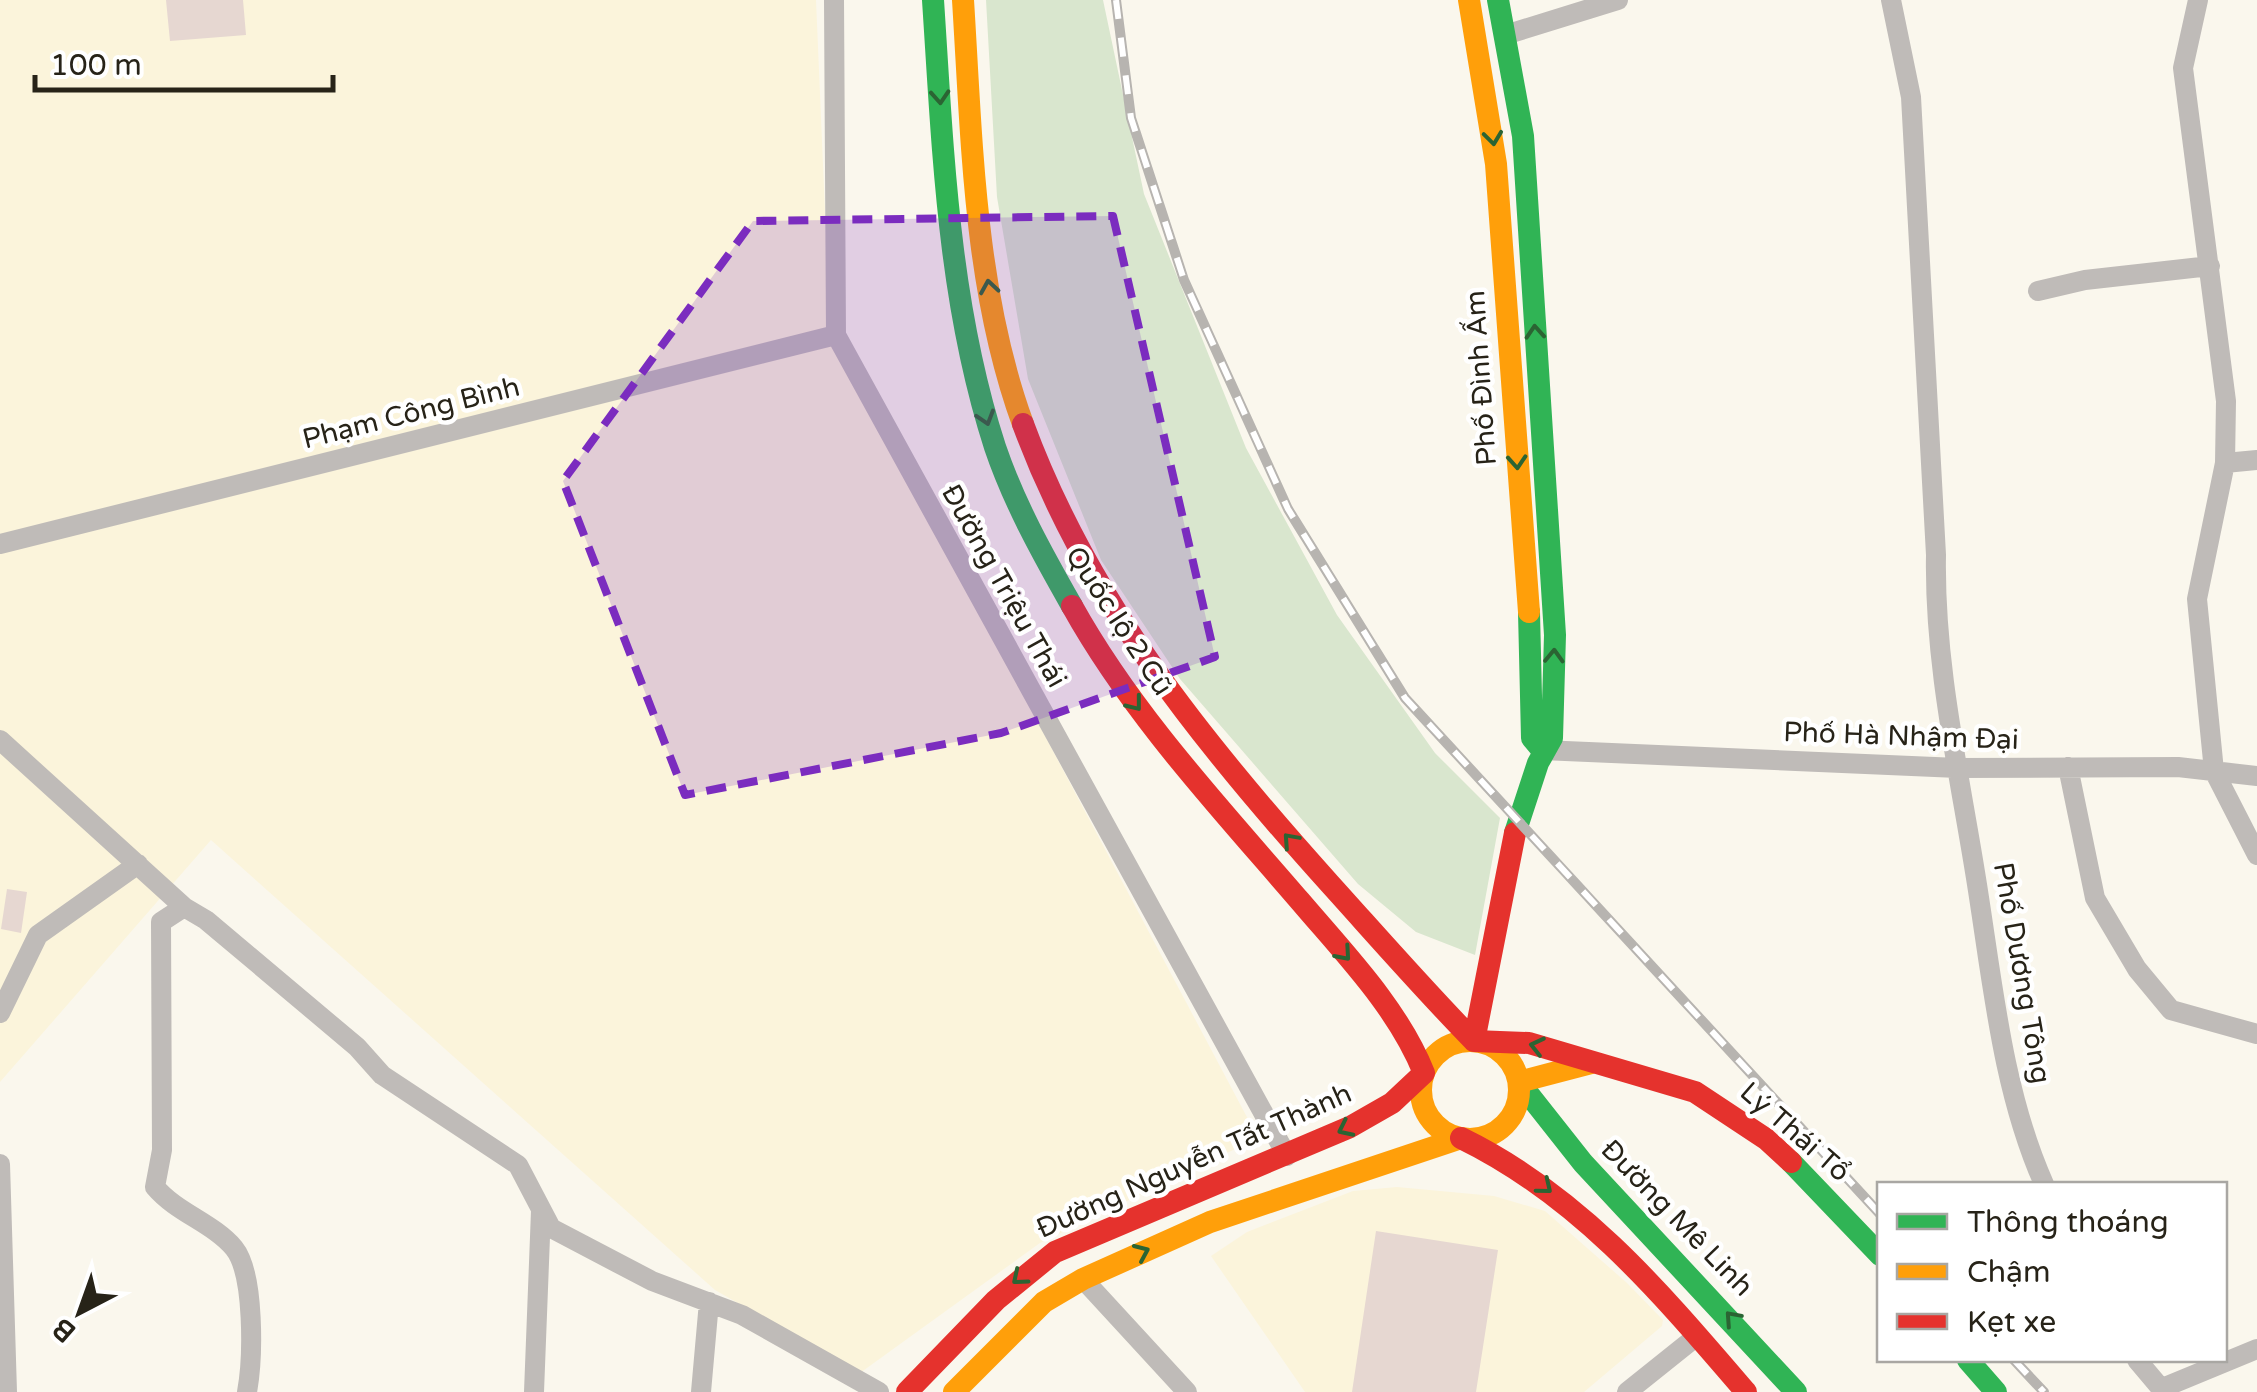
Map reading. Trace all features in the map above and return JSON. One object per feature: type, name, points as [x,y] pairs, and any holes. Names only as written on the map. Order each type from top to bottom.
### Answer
[{"type":"main road","name":"Quốc lộ 2 Cũ","points":[[933,0],[960,310],[984,412],[1016,504],[1054,584],[1120,684],[1385,1005],[1415,1047],[1424,1073]]},
{"type":"main road","name":"Quốc lộ 2 Cũ","points":[[963,0],[974,161],[995,324],[1026,438],[1082,567],[1146,666],[1249,794],[1474,1041]]},
{"type":"main road","name":"Phố Đình Ấm","points":[[1469,0],[1496,164],[1534,673],[1532,738],[1542,750]]},
{"type":"main road","name":"Phố Đình Ấm","points":[[1474,1041],[1519,823],[1542,750],[1552,738],[1554,636],[1523,136],[1498,0]]},
{"type":"main road","points":[[1478,42],[1505,35]]},
{"type":"main road","points":[[954,1392],[1034,1311],[1083,1279],[1210,1222],[1461,1138],[1484,1137],[1505,1125],[1517,1105],[1518,1082],[1503,1054],[1474,1041],[1444,1049],[1424,1073],[1421,1090],[1428,1114],[1445,1132],[1461,1138],[1509,1160],[1547,1188],[1627,1262],[1746,1392]]},
{"type":"main road","name":"Lý Thái Tổ","points":[[1474,1041],[1529,1043],[1598,1062],[1678,1085],[1730,1112],[1813,1182],[1877,1252]]},
{"type":"main road","points":[[1518,1082],[1598,1062]]},
{"type":"main road","name":"Đường Nguyễn Tất Thành","points":[[907,1392],[989,1304],[1022,1274],[1055,1252],[1195,1190],[1287,1156],[1372,1115],[1424,1073]]},
{"type":"main road","name":"Đường Mê Linh","points":[[1518,1082],[1569,1149],[1729,1315],[1796,1392]]},
{"type":"main road","points":[[1970,1362],[1996,1392]]},
{"type":"street","name":"Đường Triệu Thái","points":[[834,0],[836,335],[1287,1156]]},
{"type":"street","points":[[1505,35],[1618,0]]},
{"type":"street","name":"Phố Dương Tông","points":[[1891,0],[1911,97],[1936,554],[1934,625],[1998,1017],[2028,1149],[2043,1182]]},
{"type":"street","points":[[2198,0],[2184,68],[2226,400],[2225,462],[2196,599],[2214,771],[2257,854]]},
{"type":"street","points":[[2038,291],[2085,280],[2210,266]]},
{"type":"street","name":"Phạm Công Bình","points":[[0,544],[836,335]]},
{"type":"street","points":[[2225,462],[2257,460]]},
{"type":"street","points":[[0,740],[184,908],[206,920],[357,1047],[382,1074],[518,1165],[551,1228],[652,1281],[742,1315],[879,1392]]},
{"type":"street","name":"Phố Hà Nhậm Đại","points":[[1542,750],[1958,768],[2178,767],[2257,776]]},
{"type":"street","points":[[2068,767],[2095,898],[2137,970],[2171,1010],[2257,1034]]},
{"type":"street","points":[[0,1013],[38,935],[138,864]]},
{"type":"street","points":[[184,908],[161,922],[162,1150],[155,1187],[170,1205],[234,1247],[248,1272],[248,1392]]},
{"type":"street","points":[[0,1164],[7,1392]]},
{"type":"street","points":[[534,1392],[541,1209]]},
{"type":"street","points":[[1083,1279],[1187,1392]]},
{"type":"street","points":[[701,1392],[708,1302]]},
{"type":"street","points":[[1627,1392],[1697,1336]]},
{"type":"street","points":[[2227,1362],[2257,1349]]},
{"type":"street","points":[[2139,1362],[2162,1390],[2227,1362]]},
{"type":"highlighted area","points":[[1113,216],[1215,657],[1001,733],[685,795],[563,481],[753,221]]},
{"type":"shaded area","points":[[0,0],[816,0],[830,330],[1258,1138],[1040,1243],[860,1373],[715,1290],[211,840],[0,1082]]},
{"type":"shaded area","points":[[1397,1187],[1494,1196],[1545,1211],[1627,1283],[1663,1320],[1662,1326],[1584,1392],[1305,1392],[1211,1256],[1247,1232],[1353,1191]]},
{"type":"green space","points":[[986,0],[1103,0],[1144,194],[1246,448],[1337,615],[1435,753],[1500,818],[1475,955],[1416,932],[1358,884],[1180,679],[1101,560],[1028,379],[997,197]]},
{"type":"building","points":[[166,0],[243,0],[246,35],[170,41]]},
{"type":"building","points":[[7,889],[27,892],[21,933],[1,929]]},
{"type":"building","points":[[1376,1231],[1498,1250],[1476,1392],[1352,1392]]},
{"type":"railway","points":[[1116,0],[1131,118],[1184,280],[1288,509],[1405,698],[1877,1211]]},
{"type":"railway","points":[[2016,1362],[2044,1392]]},
{"type":"traffic: fast","points":[[933,0],[950,226],[979,392],[1011,488],[1072,606]]},
{"type":"traffic: fast","points":[[1498,0],[1523,136],[1555,635],[1552,738],[1538,763],[1515,833]]},
{"type":"traffic: fast","points":[[1529,612],[1532,738],[1542,750]]},
{"type":"traffic: fast","points":[[1519,1082],[1583,1163],[1796,1392]]},
{"type":"traffic: fast","points":[[1791,1162],[1877,1252]]},
{"type":"traffic: fast","points":[[1970,1362],[1996,1392]]},
{"type":"traffic: slow","points":[[963,0],[973,161],[985,268],[994,321],[1023,424]]},
{"type":"traffic: slow","points":[[1469,0],[1496,164],[1529,612]]},
{"type":"traffic: slow","points":[[1470,1041],[1489,1045],[1505,1055],[1515,1071],[1519,1090],[1515,1109],[1505,1125],[1489,1135],[1470,1139],[1451,1135],[1435,1125],[1425,1109],[1421,1090],[1425,1071],[1435,1055],[1451,1045],[1470,1041]]},
{"type":"traffic: slow","points":[[1519,1082],[1591,1063]]},
{"type":"traffic: slow","points":[[954,1392],[1044,1302],[1083,1279],[1210,1222],[1461,1138]]},
{"type":"traffic: jam","points":[[1023,424],[1081,552],[1154,669],[1283,831],[1474,1041]]},
{"type":"traffic: jam","points":[[1072,606],[1149,722],[1369,982],[1400,1026],[1424,1073]]},
{"type":"traffic: jam","points":[[1515,833],[1474,1041],[1529,1043],[1695,1092],[1766,1139],[1791,1162]]},
{"type":"traffic: jam","points":[[907,1392],[996,1300],[1055,1252],[1350,1127],[1392,1103],[1424,1073]]},
{"type":"traffic: jam","points":[[1461,1138],[1544,1188],[1581,1218],[1650,1283],[1746,1392]]}]
